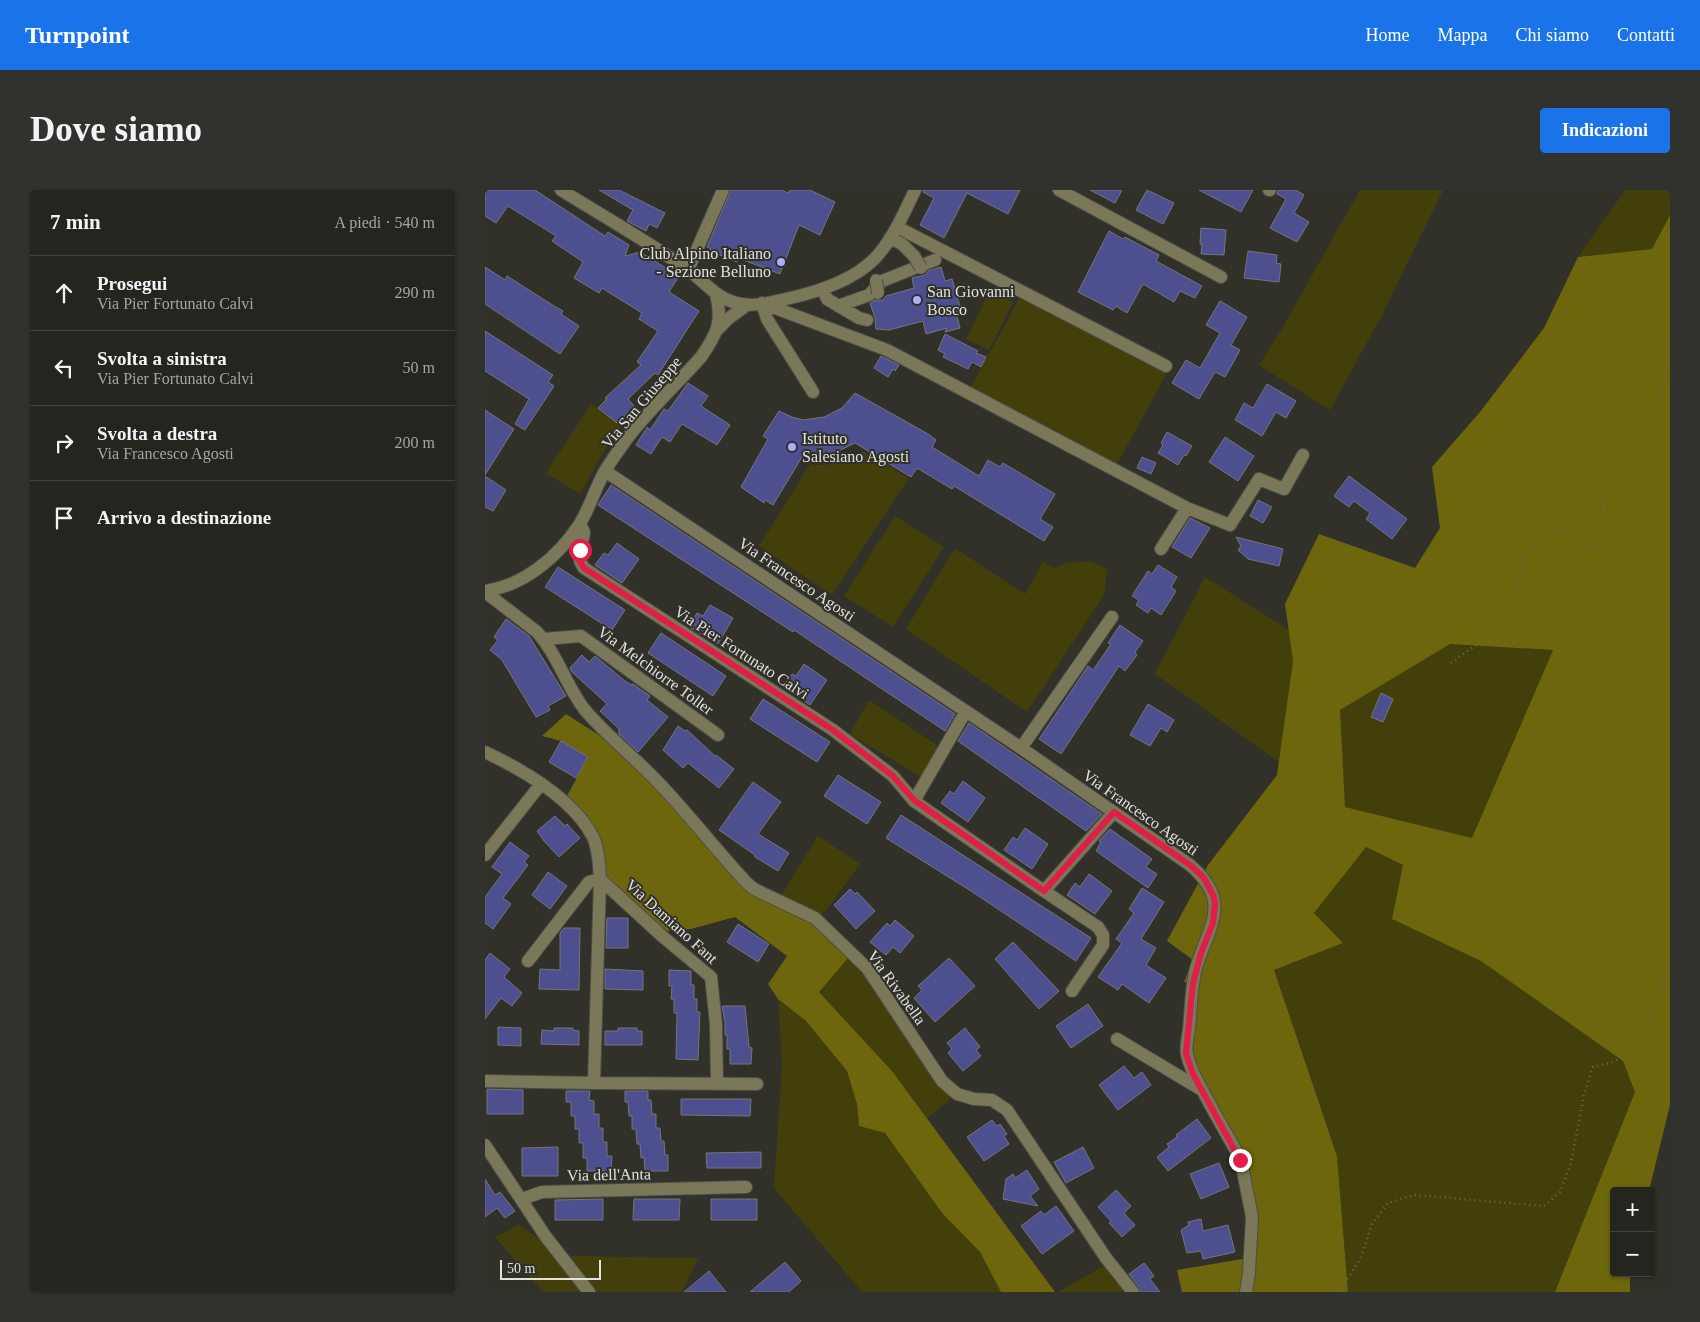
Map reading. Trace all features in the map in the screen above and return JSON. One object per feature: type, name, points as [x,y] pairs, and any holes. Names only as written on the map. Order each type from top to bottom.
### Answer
[{"type":"street","points":[[688,270],[723,190]]},
{"type":"street","points":[[565,191],[688,270],[716,294],[731,302],[747,305],[791,298],[823,289],[868,265],[882,251],[897,227],[915,190]]},
{"type":"street","points":[[1059,190],[1221,277]]},
{"type":"street","points":[[897,227],[1166,366]]},
{"type":"street","points":[[890,238],[902,244],[914,256],[922,270]]},
{"type":"street","points":[[838,306],[869,295],[882,281],[935,260]]},
{"type":"street","points":[[868,265],[875,273],[878,290]]},
{"type":"street","points":[[823,289],[827,299],[859,318],[867,320]]},
{"type":"street","name":"Via San Giuseppe","points":[[716,294],[720,312],[717,330]]},
{"type":"street","points":[[762,303],[767,318],[813,392]]},
{"type":"street","points":[[762,303],[887,350],[1187,508],[1230,524],[1259,479],[1284,489],[1303,456]]},
{"type":"street","name":"Via San Giuseppe","points":[[485,592],[511,585],[530,574],[561,548],[580,524],[605,470],[631,435],[701,357],[717,330],[729,318],[747,305]]},
{"type":"street","name":"Via Francesco Agosti","points":[[605,470],[1021,748],[1190,865],[1204,878],[1215,903],[1213,923],[1201,953],[1193,983],[1186,1053],[1193,1074],[1240,1160],[1253,1217],[1246,1292]]},
{"type":"street","points":[[1161,549],[1187,508]]},
{"type":"street","name":"Via Pier Fortunato Calvi","points":[[580,524],[584,532],[579,560],[584,568],[833,730],[893,776],[914,800],[1098,928],[1103,935],[1103,945],[1072,991]]},
{"type":"street","name":"Via Rivabella","points":[[485,592],[537,632],[586,711],[657,781],[747,883],[815,918],[867,968],[942,1081],[957,1094],[975,1099],[992,1100],[1007,1110],[1106,1258],[1133,1292]]},
{"type":"street","points":[[1021,748],[1112,618]]},
{"type":"street","name":"Via Melchiorre Toller","points":[[543,639],[581,636],[718,735]]},
{"type":"street","points":[[914,800],[966,711]]},
{"type":"street","points":[[485,752],[541,784],[566,804],[586,826],[597,850],[600,879]]},
{"type":"street","points":[[485,855],[541,784]]},
{"type":"street","points":[[1044,891],[1114,812]]},
{"type":"street","name":"Via Damiano Fant","points":[[528,961],[589,882],[600,879]]},
{"type":"street","name":"Via Damiano Fant","points":[[594,1083],[600,879]]},
{"type":"street","name":"Via Damiano Fant","points":[[600,879],[661,936],[711,977],[716,1024],[717,1083]]},
{"type":"street","points":[[1117,1039],[1202,1090]]},
{"type":"street","points":[[485,1081],[757,1084]]},
{"type":"street","points":[[485,1145],[546,1237],[589,1292]]},
{"type":"street","name":"Via dell'Anta","points":[[522,1199],[541,1192],[746,1187]]},
{"type":"path","points":[[1595,544],[1601,517],[1612,485],[1658,435],[1658,400],[1670,351]]},
{"type":"path","points":[[1451,662],[1494,632],[1516,596],[1522,562],[1541,534],[1561,528],[1595,544],[1620,573],[1654,604],[1670,612]]},
{"type":"path","points":[[1340,1292],[1361,1257],[1372,1224],[1388,1203],[1414,1195],[1544,1206],[1560,1192],[1571,1162],[1584,1095],[1593,1067],[1611,1063],[1635,1050],[1655,1007],[1670,968]]},
{"type":"shaded area","points":[[1360,190],[1443,190],[1382,315],[1330,410],[1259,365],[1284,325]]},
{"type":"shaded area","points":[[1625,190],[1670,190],[1670,215],[1652,249],[1578,257]]},
{"type":"shaded area","points":[[1670,215],[1670,1105],[1650,1187],[1610,1187],[1610,1277],[1630,1277],[1630,1292],[1555,1292],[1635,1092],[1623,1061],[1481,961],[1392,919],[1403,865],[1366,847],[1314,913],[1343,943],[1274,970],[1337,1156],[1348,1292],[1182,1292],[1177,1270],[1254,1257],[1243,1157],[1189,1064],[1193,983],[1184,982],[1193,960],[1167,941],[1208,865],[1277,775],[1293,661],[1285,604],[1319,534],[1415,568],[1440,528],[1432,467],[1480,412],[1544,328],[1578,257],[1652,249]],"holes":[[[1450,644],[1553,650],[1472,838],[1345,807],[1340,710]]]},
{"type":"shaded area","points":[[990,290],[1013,302],[989,350],[966,339]]},
{"type":"shaded area","points":[[1020,297],[1167,373],[1112,473],[968,392]]},
{"type":"shaded area","points":[[636,369],[647,381],[628,398],[635,407],[603,453],[580,494],[546,473],[591,404],[598,408],[605,398]]},
{"type":"shaded area","points":[[863,451],[909,478],[832,595],[759,546],[810,464],[831,464]]},
{"type":"shaded area","points":[[895,516],[944,547],[893,627],[844,596]]},
{"type":"shaded area","points":[[956,549],[1025,594],[1043,562],[1054,568],[1065,563],[1092,561],[1107,570],[1104,595],[1027,712],[906,629]]},
{"type":"shaded area","points":[[1205,577],[1289,630],[1293,661],[1279,762],[1155,674]]},
{"type":"shaded area","points":[[1450,644],[1553,650],[1472,838],[1345,807],[1339,710]]},
{"type":"shaded area","points":[[869,700],[943,749],[924,779],[850,734]]},
{"type":"shaded area","points":[[566,714],[602,737],[658,787],[694,832],[736,875],[816,923],[849,957],[819,992],[892,1071],[1055,1292],[1001,1292],[980,1252],[942,1213],[885,1133],[859,1126],[857,1104],[847,1071],[806,1021],[778,999],[768,984],[787,956],[735,917],[691,929],[653,932],[593,871],[594,830],[567,796],[588,757],[561,741],[542,736]]},
{"type":"shaded area","points":[[818,836],[860,864],[816,924],[779,899]]},
{"type":"shaded area","points":[[1365,847],[1403,865],[1392,919],[1481,961],[1623,1061],[1636,1092],[1555,1292],[1348,1292],[1337,1156],[1274,970],[1343,943],[1314,913]]},
{"type":"shaded area","points":[[849,957],[884,1000],[951,1099],[927,1118],[892,1071],[819,992]]},
{"type":"shaded area","points":[[778,999],[806,1021],[847,1071],[857,1104],[859,1126],[885,1133],[942,1213],[980,1252],[1001,1292],[862,1292],[774,1188],[782,1065]]},
{"type":"shaded area","points":[[519,1225],[567,1256],[698,1258],[682,1292],[543,1292],[495,1237]]},
{"type":"shaded area","points":[[1105,1265],[1134,1292],[1058,1292]]},
{"type":"building","points":[[485,190],[535,190],[605,236],[608,232],[629,245],[625,256],[640,252],[679,276],[669,292],[699,311],[658,375],[655,373],[628,399],[635,407],[617,423],[598,408],[607,399],[605,398],[641,365],[637,362],[658,331],[639,319],[642,313],[602,288],[599,293],[574,278],[583,262],[552,241],[556,236],[508,206],[496,223],[485,216]]},
{"type":"building","points":[[599,190],[619,190],[665,213],[657,228],[649,224],[646,231],[627,221],[633,210]]},
{"type":"building","points":[[731,190],[781,190],[788,193],[790,190],[810,190],[835,202],[820,235],[799,225],[780,274],[738,258],[737,262],[710,251],[711,249],[707,247]]},
{"type":"building","points":[[923,190],[1020,190],[1008,214],[967,193],[944,238],[920,225],[934,198],[923,192]]},
{"type":"building","points":[[1090,190],[1122,190],[1115,203]]},
{"type":"building","points":[[1147,190],[1174,203],[1163,224],[1136,210]]},
{"type":"building","points":[[1199,190],[1253,190],[1241,212]]},
{"type":"building","points":[[1278,190],[1296,190],[1304,195],[1294,213],[1309,222],[1297,242],[1270,228],[1286,199],[1277,194]]},
{"type":"building","points":[[1201,228],[1226,230],[1224,255],[1201,254]]},
{"type":"building","points":[[1109,231],[1123,239],[1125,237],[1159,255],[1156,261],[1202,286],[1195,298],[1180,291],[1174,302],[1143,284],[1127,313],[1116,306],[1113,310],[1078,292]]},
{"type":"building","points":[[1248,251],[1277,255],[1276,263],[1281,264],[1279,282],[1244,278]]},
{"type":"building","points":[[485,267],[505,280],[507,276],[563,311],[561,314],[579,326],[560,354],[485,304]]},
{"type":"building","name":"San Giovanni Bosco","points":[[941,267],[945,281],[952,279],[961,310],[956,312],[960,328],[945,332],[947,328],[926,334],[923,321],[889,330],[876,329],[870,303],[914,288],[912,278],[925,275],[928,271]]},
{"type":"building","points":[[1220,301],[1247,317],[1231,345],[1240,350],[1225,377],[1215,372],[1199,399],[1172,383],[1186,360],[1200,368],[1220,333],[1206,325]]},
{"type":"building","points":[[485,331],[553,375],[548,382],[554,386],[525,430],[515,424],[529,399],[485,371]]},
{"type":"building","points":[[945,334],[986,357],[981,367],[972,362],[968,369],[943,357],[945,354],[938,350]]},
{"type":"building","points":[[881,356],[899,365],[895,371],[893,369],[888,377],[874,368]]},
{"type":"building","points":[[688,383],[708,396],[701,406],[730,425],[717,445],[682,424],[670,442],[662,437],[651,454],[636,445],[647,427],[650,430],[664,409],[668,411]]},
{"type":"building","points":[[1267,384],[1296,401],[1286,418],[1276,412],[1262,436],[1235,420],[1244,403],[1253,408]]},
{"type":"building","points":[[855,393],[928,434],[936,440],[932,447],[979,476],[988,460],[1000,467],[1003,463],[1055,494],[1040,519],[1053,527],[1044,541],[954,486],[952,489],[917,468],[911,477],[855,443],[836,452],[802,457],[773,505],[765,500],[764,503],[741,487],[768,439],[763,436],[779,411],[803,420],[824,417],[842,408]]},
{"type":"building","points":[[485,410],[514,429],[485,475]]},
{"type":"building","points":[[1167,432],[1192,446],[1178,465],[1158,453]]},
{"type":"building","points":[[1225,437],[1254,456],[1238,481],[1209,462]]},
{"type":"building","points":[[1142,457],[1156,463],[1151,474],[1137,468]]},
{"type":"building","points":[[485,476],[506,490],[493,511],[485,507]]},
{"type":"building","points":[[1349,476],[1407,519],[1392,539],[1366,519],[1370,513],[1354,501],[1349,507],[1334,496]]},
{"type":"building","points":[[611,485],[955,714],[945,731],[794,630],[793,632],[598,505]]},
{"type":"building","points":[[1258,500],[1272,507],[1263,523],[1250,516]]},
{"type":"building","points":[[1190,518],[1210,528],[1191,558],[1172,547]]},
{"type":"building","points":[[1236,537],[1283,549],[1279,566],[1248,559],[1238,550],[1241,546]]},
{"type":"building","points":[[617,543],[639,559],[622,583],[595,565],[604,553],[608,555]]},
{"type":"building","points":[[1158,565],[1177,577],[1171,587],[1176,591],[1161,615],[1151,608],[1148,613],[1136,605],[1139,600],[1132,596],[1148,571],[1152,574]]},
{"type":"building","points":[[558,567],[625,610],[612,630],[545,587]]},
{"type":"building","points":[[710,605],[733,618],[718,644],[689,627],[697,613],[703,616]]},
{"type":"building","points":[[506,619],[529,636],[566,696],[548,706],[550,710],[536,717],[502,660],[490,650],[498,640],[494,637]]},
{"type":"building","points":[[1120,625],[1143,641],[1135,652],[1137,655],[1125,671],[1119,666],[1061,754],[1039,739],[1088,666],[1093,670],[1111,644],[1108,643]]},
{"type":"building","points":[[661,633],[726,676],[713,696],[648,653]]},
{"type":"building","points":[[582,655],[589,662],[595,656],[625,681],[633,684],[650,696],[647,700],[668,717],[638,752],[619,734],[619,729],[600,711],[607,704],[572,672],[570,668]]},
{"type":"building","points":[[804,664],[827,680],[810,705],[783,686],[792,674],[796,676]]},
{"type":"building","points":[[1381,693],[1393,699],[1383,722],[1371,717]]},
{"type":"building","points":[[763,699],[830,742],[817,762],[750,719]]},
{"type":"building","points":[[1148,704],[1174,720],[1167,732],[1161,728],[1150,746],[1130,735]]},
{"type":"building","points":[[969,723],[1102,814],[1086,831],[958,741]]},
{"type":"building","points":[[678,726],[685,731],[687,730],[715,756],[734,769],[719,788],[688,763],[683,768],[663,750]]},
{"type":"building","points":[[561,741],[588,757],[576,778],[549,762]]},
{"type":"building","points":[[838,775],[881,802],[867,824],[824,796]]},
{"type":"building","points":[[963,781],[985,798],[968,822],[941,803],[950,791],[954,794]]},
{"type":"building","points":[[753,782],[781,802],[758,834],[789,853],[778,871],[755,857],[755,855],[719,830]]},
{"type":"building","points":[[901,815],[1091,938],[1076,961],[971,891],[886,838]]},
{"type":"building","points":[[555,816],[565,826],[567,824],[580,838],[559,857],[537,831]]},
{"type":"building","points":[[1025,828],[1048,844],[1032,869],[1004,850],[1013,837],[1017,840]]},
{"type":"building","points":[[1110,829],[1152,859],[1146,867],[1157,874],[1148,888],[1096,851],[1101,842],[1099,841]]},
{"type":"building","points":[[510,842],[529,856],[524,862],[528,865],[503,898],[511,904],[493,929],[485,923],[485,897],[502,874],[492,867]]},
{"type":"building","points":[[548,872],[567,886],[550,909],[532,895]]},
{"type":"building","points":[[1089,874],[1112,891],[1095,914],[1067,895],[1075,883],[1080,887]]},
{"type":"building","points":[[1142,888],[1164,902],[1141,939],[1156,948],[1146,965],[1166,978],[1149,1003],[1122,984],[1118,990],[1098,977],[1122,943],[1116,939],[1134,913],[1129,909]]},
{"type":"building","points":[[850,889],[855,894],[857,892],[875,911],[856,929],[834,905]]},
{"type":"building","points":[[607,918],[628,918],[628,948],[606,948]]},
{"type":"building","points":[[895,920],[914,936],[900,953],[893,947],[886,955],[870,942],[887,923],[890,926]]},
{"type":"building","points":[[738,924],[769,944],[758,962],[727,942]]},
{"type":"building","points":[[564,928],[580,928],[579,990],[539,989],[540,969],[560,970],[560,933]]},
{"type":"building","points":[[1013,942],[1059,991],[1039,1009],[995,959]]},
{"type":"building","points":[[490,953],[510,969],[504,977],[522,993],[512,1006],[501,998],[485,1019],[485,960]]},
{"type":"building","points":[[949,958],[975,986],[935,1022],[914,998],[922,990],[918,986]]},
{"type":"building","points":[[605,969],[643,971],[643,990],[605,989]]},
{"type":"building","points":[[669,970],[691,971],[694,999],[697,999],[697,1012],[700,1012],[698,1060],[676,1059],[677,1013],[674,1013],[674,999],[671,999],[672,986],[669,986]]},
{"type":"building","points":[[1088,1004],[1103,1026],[1071,1048],[1056,1026]]},
{"type":"building","points":[[722,1006],[745,1006],[749,1047],[752,1048],[751,1064],[730,1064],[730,1049],[727,1049],[727,1035],[725,1035]]},
{"type":"building","points":[[498,1027],[521,1028],[521,1046],[498,1045]]},
{"type":"building","points":[[554,1028],[573,1028],[573,1030],[579,1031],[579,1045],[541,1044],[542,1030],[554,1031]]},
{"type":"building","points":[[618,1028],[637,1028],[637,1031],[642,1031],[642,1045],[605,1045],[605,1031],[618,1031]]},
{"type":"building","points":[[965,1028],[980,1047],[976,1050],[981,1056],[963,1071],[948,1053],[952,1049],[947,1043]]},
{"type":"building","points":[[1124,1066],[1134,1078],[1142,1072],[1151,1085],[1118,1110],[1099,1085]]},
{"type":"building","points":[[487,1089],[523,1090],[523,1114],[487,1114]]},
{"type":"building","points":[[566,1091],[590,1091],[589,1100],[594,1101],[594,1114],[599,1114],[599,1128],[603,1128],[603,1142],[607,1142],[607,1156],[612,1156],[611,1171],[587,1171],[587,1158],[583,1158],[583,1143],[579,1143],[579,1129],[575,1129],[575,1116],[571,1116],[571,1102],[566,1102]]},
{"type":"building","points":[[625,1091],[648,1091],[648,1100],[651,1100],[652,1114],[656,1114],[656,1128],[660,1128],[661,1141],[664,1141],[665,1155],[668,1155],[668,1171],[645,1171],[644,1157],[641,1158],[640,1144],[637,1144],[636,1129],[632,1129],[632,1116],[629,1116],[628,1102],[625,1102]]},
{"type":"building","points":[[681,1099],[751,1099],[750,1116],[681,1115]]},
{"type":"building","points":[[1197,1119],[1211,1138],[1168,1171],[1157,1157],[1169,1147],[1167,1144],[1177,1137],[1176,1135]]},
{"type":"building","points":[[992,1120],[997,1126],[1000,1124],[1007,1134],[1004,1136],[1009,1144],[984,1161],[967,1137]]},
{"type":"building","points":[[558,1147],[558,1176],[522,1176],[522,1148]]},
{"type":"building","points":[[1083,1147],[1094,1168],[1066,1183],[1054,1162]]},
{"type":"building","points":[[761,1152],[761,1168],[707,1168],[706,1153]]},
{"type":"building","points":[[1219,1163],[1229,1187],[1201,1199],[1190,1174]]},
{"type":"building","points":[[1027,1170],[1039,1189],[1030,1196],[1038,1206],[1003,1199],[1006,1179],[1013,1174],[1015,1178]]},
{"type":"building","points":[[485,1179],[495,1195],[500,1192],[515,1211],[505,1218],[497,1208],[485,1217]]},
{"type":"building","points":[[1116,1190],[1131,1206],[1124,1213],[1135,1225],[1122,1237],[1098,1207]]},
{"type":"building","points":[[603,1199],[603,1220],[555,1220],[555,1200]]},
{"type":"building","points":[[634,1199],[680,1199],[679,1220],[633,1220]]},
{"type":"building","points":[[711,1199],[757,1199],[757,1220],[711,1220]]},
{"type":"building","points":[[1056,1206],[1074,1231],[1042,1254],[1021,1226],[1041,1211],[1044,1215]]},
{"type":"building","points":[[1201,1219],[1203,1231],[1228,1225],[1235,1252],[1203,1259],[1201,1251],[1187,1253],[1181,1230],[1189,1225],[1188,1222]]},
{"type":"building","points":[[785,1262],[801,1281],[789,1292],[750,1292]]},
{"type":"building","points":[[1144,1263],[1154,1276],[1150,1279],[1160,1292],[1141,1292],[1129,1274]]},
{"type":"building","points":[[709,1271],[726,1292],[684,1292]]},
{"type":"place","name":"Club Alpino Italiano - Sezione Belluno","points":[[781,262]]},
{"type":"place","name":"San Giovanni Bosco","points":[[917,300]]},
{"type":"place","name":"Istituto Salesiano Agosti","points":[[792,447]]},
{"type":"route","points":[[580,550],[579,560],[584,568],[833,730],[899,781],[914,800],[1044,891],[1114,812],[1197,871],[1209,886],[1215,903],[1215,912],[1211,932],[1201,953],[1193,983],[1186,1053],[1193,1074],[1240,1160]]}]
